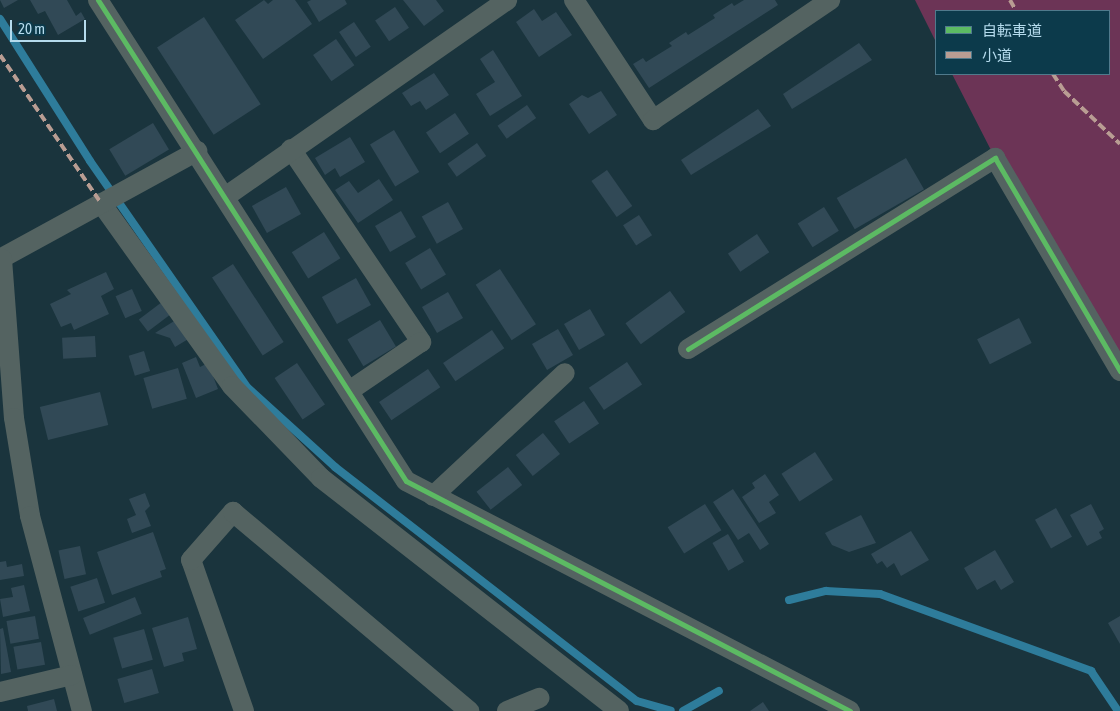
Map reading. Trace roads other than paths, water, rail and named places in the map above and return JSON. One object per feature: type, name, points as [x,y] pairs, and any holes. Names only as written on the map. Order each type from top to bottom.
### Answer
[{"type":"street","points":[[98,0],[197,151],[406,481],[850,711]]},
{"type":"street","points":[[225,197],[291,149],[507,0]]},
{"type":"street","points":[[574,0],[653,120],[830,0]]},
{"type":"street","points":[[291,149],[421,342],[349,391]]},
{"type":"street","points":[[82,711],[30,516],[7,419],[1,259],[197,151]]},
{"type":"street","points":[[688,349],[995,158],[1120,370]]},
{"type":"street","points":[[101,203],[232,386],[321,478],[619,711]]},
{"type":"street","points":[[433,496],[565,373]]},
{"type":"street","points":[[244,711],[191,560],[233,512],[469,711]]},
{"type":"street","points":[[0,692],[72,675]]},
{"type":"street","points":[[507,711],[540,698]]},
{"type":"waterway","points":[[0,19],[90,161],[248,388],[335,467],[637,701],[671,711]]},
{"type":"waterway","points":[[789,600],[826,591],[880,594],[1091,671],[1118,711]]},
{"type":"waterway","points":[[683,711],[719,691]]}]
